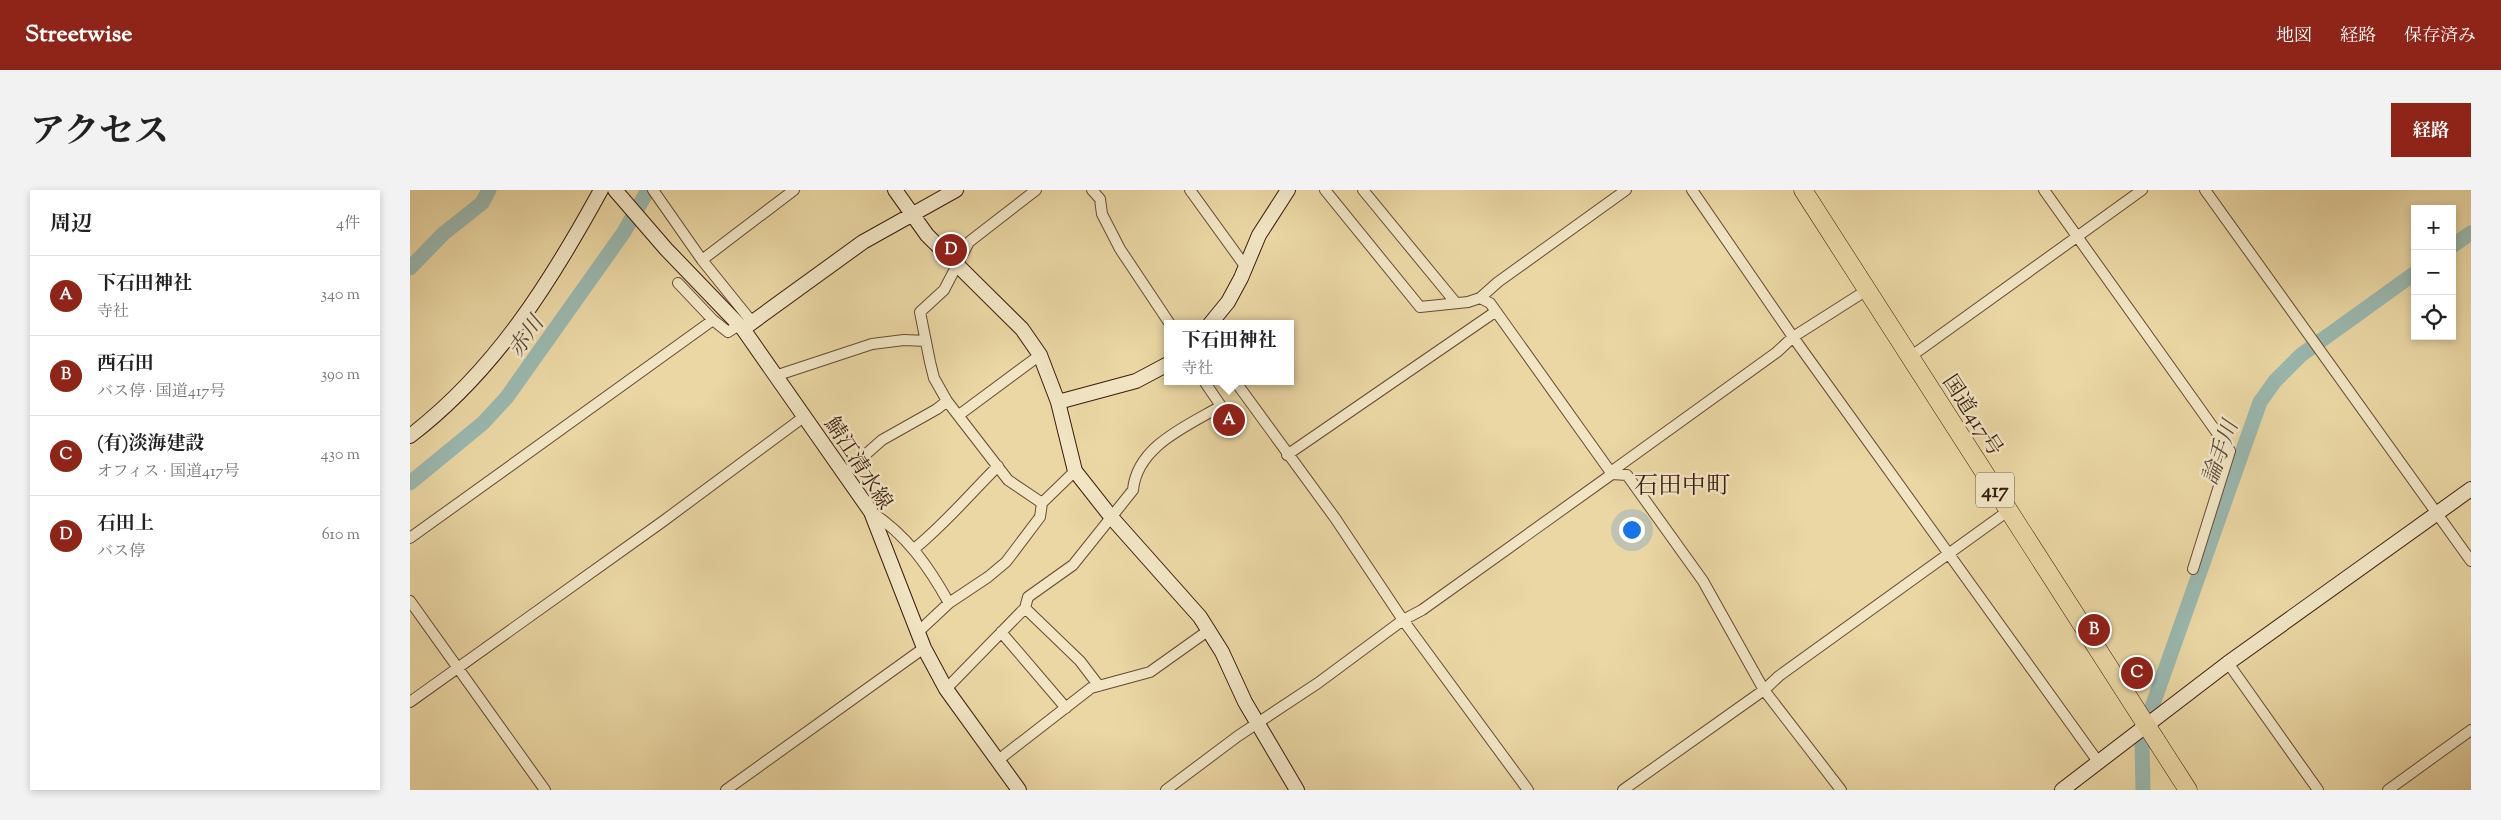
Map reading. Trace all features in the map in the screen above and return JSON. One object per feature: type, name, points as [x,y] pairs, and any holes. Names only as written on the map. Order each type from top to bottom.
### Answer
[{"type":"highway","name":"国道417号","points":[[1803,190],[2188,790]]},
{"type":"street","points":[[410,436],[450,402],[478,374],[538,299],[601,190]]},
{"type":"street","name":"鯖江清水線","points":[[615,190],[666,249],[745,325],[776,376],[871,512],[924,648],[946,689],[996,761],[1019,790]]},
{"type":"street","points":[[653,190],[745,325]]},
{"type":"street","points":[[702,260],[794,190]]},
{"type":"street","points":[[895,190],[927,235],[1022,329],[1040,355],[1058,402],[1075,472],[1112,518],[1200,617],[1209,630],[1258,724],[1297,790]]},
{"type":"street","points":[[678,283],[712,320],[728,332],[745,325],[863,242],[956,190]]},
{"type":"street","points":[[1036,190],[969,242],[944,290],[920,312],[934,378],[947,401],[1008,480],[1042,504]]},
{"type":"street","points":[[1092,190],[1100,199],[1102,214],[1120,249],[1167,320]]},
{"type":"street","points":[[1213,320],[1228,302],[1259,235],[1288,190]]},
{"type":"street","points":[[1325,190],[1420,307],[1480,298],[1498,282],[1626,190]]},
{"type":"street","points":[[1363,190],[1456,303]]},
{"type":"street","points":[[1692,190],[1793,337],[2100,763]]},
{"type":"street","points":[[2044,190],[2230,451],[2194,569]]},
{"type":"street","points":[[1910,357],[2142,190]]},
{"type":"street","points":[[2205,190],[2471,561]]},
{"type":"street","points":[[1192,191],[1246,266]]},
{"type":"street","points":[[1166,790],[1238,736],[1318,683],[1403,620],[1430,604],[1612,472],[1639,449],[1777,352],[1793,337],[1867,290]]},
{"type":"street","points":[[1480,298],[1490,303],[1590,445],[1612,472],[1627,475],[1702,582],[1764,690],[1841,790]]},
{"type":"street","points":[[1287,455],[1495,312]]},
{"type":"street","points":[[410,538],[712,320]]},
{"type":"street","points":[[776,376],[872,344],[904,340],[926,341]]},
{"type":"street","points":[[959,415],[1040,355]]},
{"type":"street","points":[[1058,402],[1136,381],[1164,366]]},
{"type":"street","points":[[946,689],[1025,608],[1028,597],[1073,565],[1133,490],[1134,479],[1144,458],[1165,440],[1221,406],[1207,385]]},
{"type":"street","points":[[1238,385],[1334,518],[1403,620],[1528,790]]},
{"type":"street","points":[[842,473],[848,470],[882,440],[937,409],[947,401]]},
{"type":"street","points":[[410,702],[662,522],[805,416]]},
{"type":"street","points":[[914,548],[962,504],[968,495],[998,466]]},
{"type":"street","points":[[918,632],[949,603],[988,577],[1006,562],[1040,517],[1042,504],[1075,472]]},
{"type":"street","points":[[2062,790],[2100,763],[2228,662],[2471,489]]},
{"type":"street","points":[[1623,790],[1764,690],[1779,676],[2008,511]]},
{"type":"street","points":[[871,512],[890,524],[914,548],[949,603]]},
{"type":"street","points":[[410,601],[545,790]]},
{"type":"street","points":[[1025,608],[1080,661],[1099,686]]},
{"type":"street","points":[[996,761],[1091,688],[1150,672],[1209,630]]},
{"type":"street","points":[[1001,632],[1066,708]]},
{"type":"street","points":[[726,790],[924,648]]},
{"type":"street","points":[[2228,662],[2318,790]]},
{"type":"street","points":[[2388,790],[2471,730]]},
{"type":"waterway","points":[[410,268],[443,234],[482,203],[489,190]]},
{"type":"waterway","name":"赤川","points":[[410,483],[483,423],[507,397],[624,232],[648,190]]},
{"type":"waterway","name":"論手川","points":[[2456,243],[2471,233]]},
{"type":"waterway","name":"論手川","points":[[2152,707],[2260,402],[2275,381],[2301,355],[2411,276]]},
{"type":"waterway","name":"論手川","points":[[2142,742],[2143,790]]},
{"type":"place","name":"石田上","points":[[951,250]]},
{"type":"place","name":"下石田神社","points":[[1229,420]]},
{"type":"place","name":"西石田","points":[[2094,630]]},
{"type":"place","name":"(有)淡海建設","points":[[2137,673]]},
{"type":"district","name":"石田中町","points":[[1682,485]]}]
